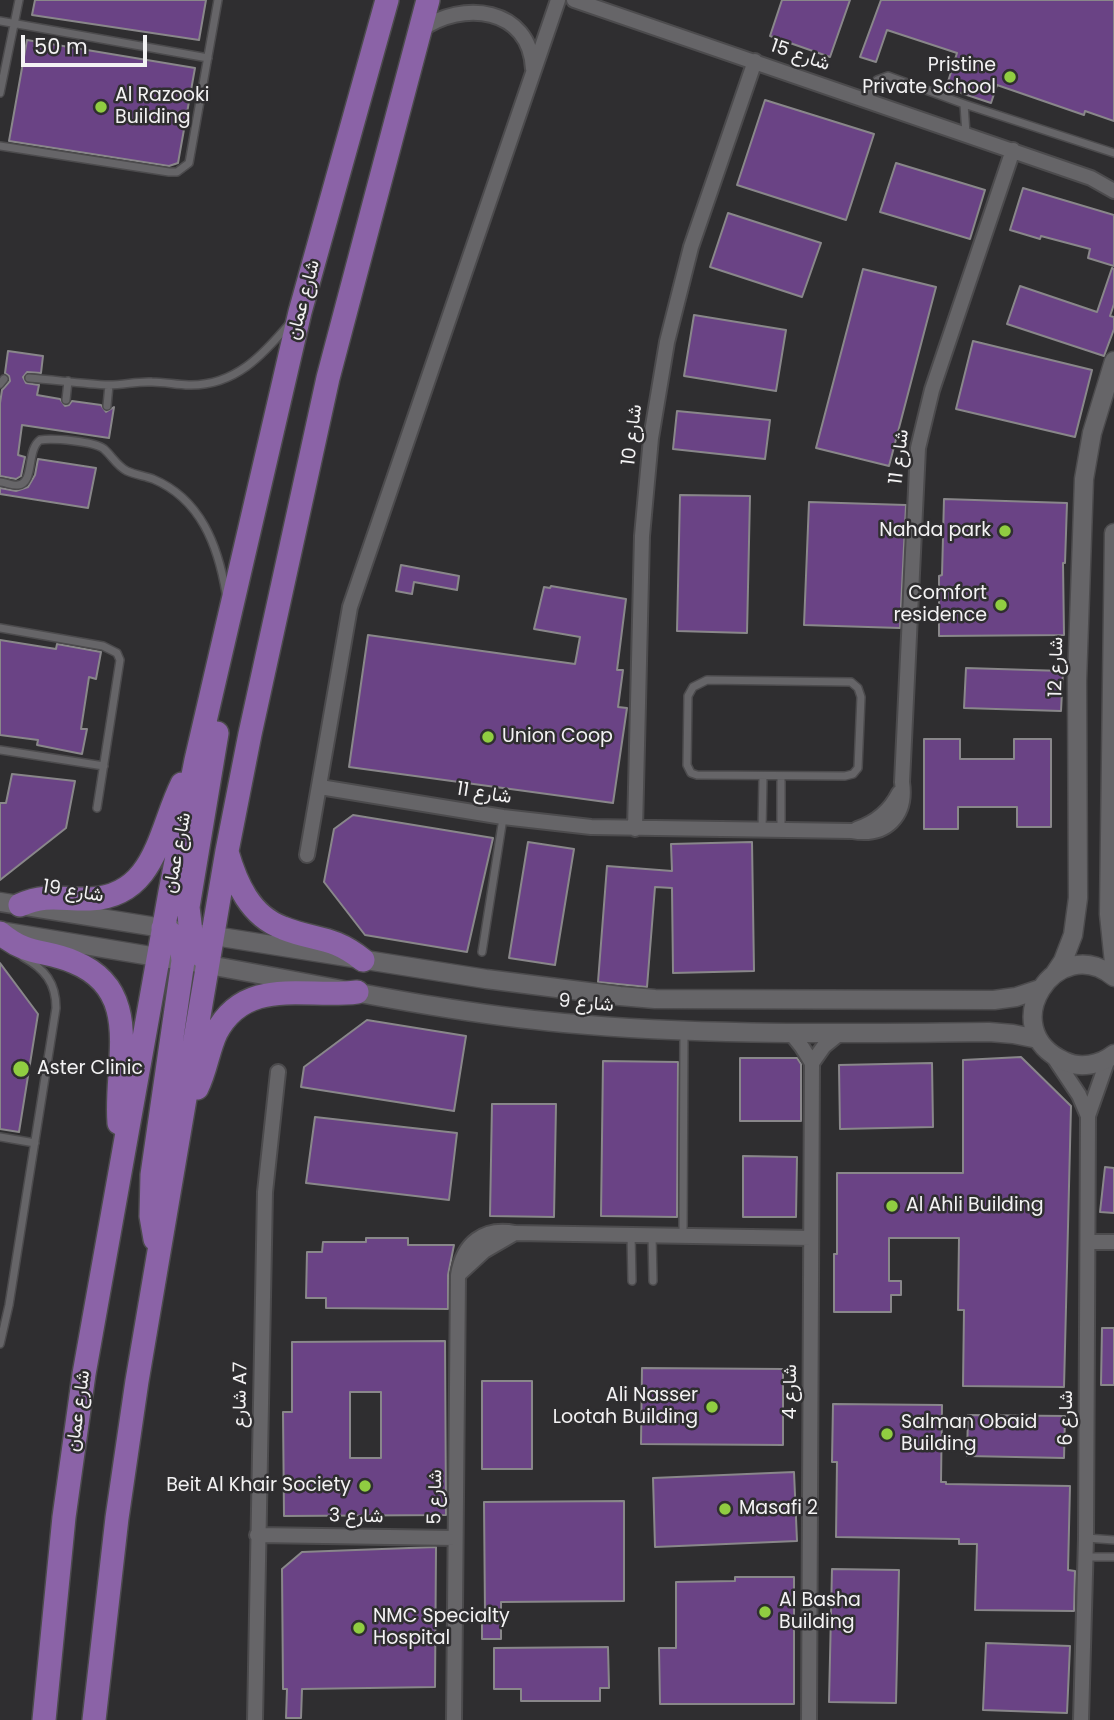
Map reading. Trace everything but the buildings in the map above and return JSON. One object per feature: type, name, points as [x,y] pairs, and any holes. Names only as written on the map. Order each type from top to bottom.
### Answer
[{"type":"main road","name":"شارع عمان","points":[[44,1720],[66,1504],[84,1374],[163,928],[196,760],[300,312],[387,0]]},
{"type":"main road","points":[[201,934],[227,851],[328,378],[428,0]]},
{"type":"main road","points":[[94,1720],[137,1381],[207,965],[201,934],[188,913],[219,720],[218,660]]},
{"type":"main road","points":[[10,903],[43,897],[95,899],[114,894],[131,884],[154,858],[175,798],[196,760]]},
{"type":"main road","points":[[227,851],[243,893],[266,919],[284,929],[330,940],[363,960]]},
{"type":"main road","points":[[159,1256],[151,1216],[152,1175],[183,961],[181,945],[171,932],[163,928]]},
{"type":"main road","points":[[0,932],[26,950],[60,957],[86,968],[99,977],[109,989],[120,1012],[122,1026],[118,1092],[123,1151]]},
{"type":"main road","points":[[184,1109],[203,1076],[216,1033],[222,1023],[239,1007],[270,993],[340,995],[357,992]]},
{"type":"street","points":[[417,34],[442,0]]},
{"type":"street","points":[[307,855],[350,607],[558,0]]},
{"type":"street","name":"شارع 15","points":[[574,0],[1013,150],[1091,178],[1114,191]]},
{"type":"street","points":[[417,34],[436,18],[459,9],[480,8],[499,13],[519,28],[526,39],[533,72]]},
{"type":"street","name":"شارع 10","points":[[635,829],[642,536],[651,438],[667,342],[691,247],[755,61]]},
{"type":"street","name":"شارع 11","points":[[320,787],[503,817],[591,827],[864,833],[888,825],[902,806],[904,794],[902,782],[918,448],[932,390],[1013,150]]},
{"type":"street","name":"شارع 15","points":[[1091,178],[1114,181]]},
{"type":"street","name":"شارع 12","points":[[1040,989],[1063,961],[1073,935],[1078,898],[1077,681],[1084,479],[1095,422],[1114,361]]},
{"type":"street","points":[[1114,533],[1112,889],[1109,931],[1114,963]]},
{"type":"street","name":"شارع 19","points":[[10,903],[139,924]]},
{"type":"street","name":"شارع 9","points":[[139,924],[486,979],[655,999],[994,1000],[1016,997],[1040,989]]},
{"type":"street","name":"شارع 9","points":[[0,932],[207,965],[435,1007],[512,1017],[684,1031],[989,1032],[1038,1039]]},
{"type":"street","points":[[1055,973],[1082,965],[1095,967],[1114,976]]},
{"type":"street","points":[[1040,989],[1033,1005],[1032,1023],[1038,1039],[1053,1056],[1070,1064],[1090,1065],[1111,1056]]},
{"type":"street","points":[[790,1032],[812,1063],[824,1046],[840,1033]]},
{"type":"street","name":"شارع 6","points":[[1053,1056],[1079,1095],[1088,1116]]},
{"type":"street","name":"شارع 6","points":[[1081,1720],[1086,1538],[1088,1116],[1111,1056]]},
{"type":"street","name":"شارع 4","points":[[809,1720],[812,1063]]},
{"type":"street","name":"شارع A7","points":[[255,1720],[265,1192],[278,1072]]},
{"type":"street","name":"شارع 5","points":[[454,1720],[458,1275],[460,1261],[466,1249],[476,1239],[502,1230],[515,1233],[811,1238]]},
{"type":"street","points":[[1088,1242],[1114,1242]]},
{"type":"street","name":"شارع 3","points":[[257,1535],[455,1538]]},
{"type":"lane","points":[[0,93],[19,0]]},
{"type":"lane","points":[[0,146],[177,172],[189,163],[218,0]]},
{"type":"lane","points":[[0,21],[208,58]]},
{"type":"lane","points":[[866,100],[877,80],[888,76],[1114,153]]},
{"type":"lane","points":[[964,104],[966,134]]},
{"type":"lane","points":[[29,378],[109,385],[153,382],[192,385],[213,382],[233,376],[251,365],[267,351],[300,312]]},
{"type":"lane","points":[[66,400],[68,381]]},
{"type":"lane","points":[[107,406],[109,385]]},
{"type":"lane","points":[[61,441],[63,431]]},
{"type":"lane","points":[[101,447],[102,437]]},
{"type":"lane","points":[[0,482],[17,485],[24,482],[29,474],[33,447],[46,439],[101,447],[128,471],[155,480],[174,491],[202,519],[215,544],[230,609]]},
{"type":"lane","points":[[0,628],[103,646],[117,653],[120,660],[97,808]]},
{"type":"lane","points":[[707,680],[846,681],[855,685],[861,696],[860,764],[856,771],[845,776],[780,776],[696,775],[689,771],[688,701],[693,687],[707,680]]},
{"type":"lane","points":[[0,750],[104,766]]},
{"type":"lane","points":[[762,831],[763,776]]},
{"type":"lane","points":[[780,776],[781,831]]},
{"type":"lane","points":[[482,952],[503,817]]},
{"type":"lane","points":[[0,945],[38,967],[54,989],[55,1018],[9,1305],[0,1344]]},
{"type":"lane","points":[[683,1236],[684,1031]]},
{"type":"lane","points":[[0,1137],[35,1143]]},
{"type":"lane","points":[[631,1235],[632,1281]]},
{"type":"lane","points":[[652,1235],[653,1281]]},
{"type":"lane","points":[[1086,1538],[1114,1540]]},
{"type":"lane","points":[[1085,1557],[1114,1557]]},
{"type":"place","name":"Pristine Private School","points":[[1010,77]]},
{"type":"place","name":"Al Razooki Building","points":[[101,107]]},
{"type":"place","name":"Nahda park","points":[[1005,531]]},
{"type":"place","name":"Comfort residence","points":[[1001,605]]},
{"type":"place","name":"Union Coop","points":[[488,737]]},
{"type":"place","name":"Aster Clinic","points":[[21,1069]]},
{"type":"place","name":"Al Ahli Building","points":[[892,1206]]},
{"type":"place","name":"Ali Nasser Lootah Building","points":[[712,1407]]},
{"type":"place","name":"Salman Obaid Building","points":[[887,1434]]},
{"type":"place","name":"Beit Al Khair Society","points":[[365,1486]]},
{"type":"place","name":"Masafi 2","points":[[725,1509]]},
{"type":"place","name":"Al Basha Building","points":[[765,1612]]},
{"type":"place","name":"NMC Specialty Hospital","points":[[359,1628]]}]
